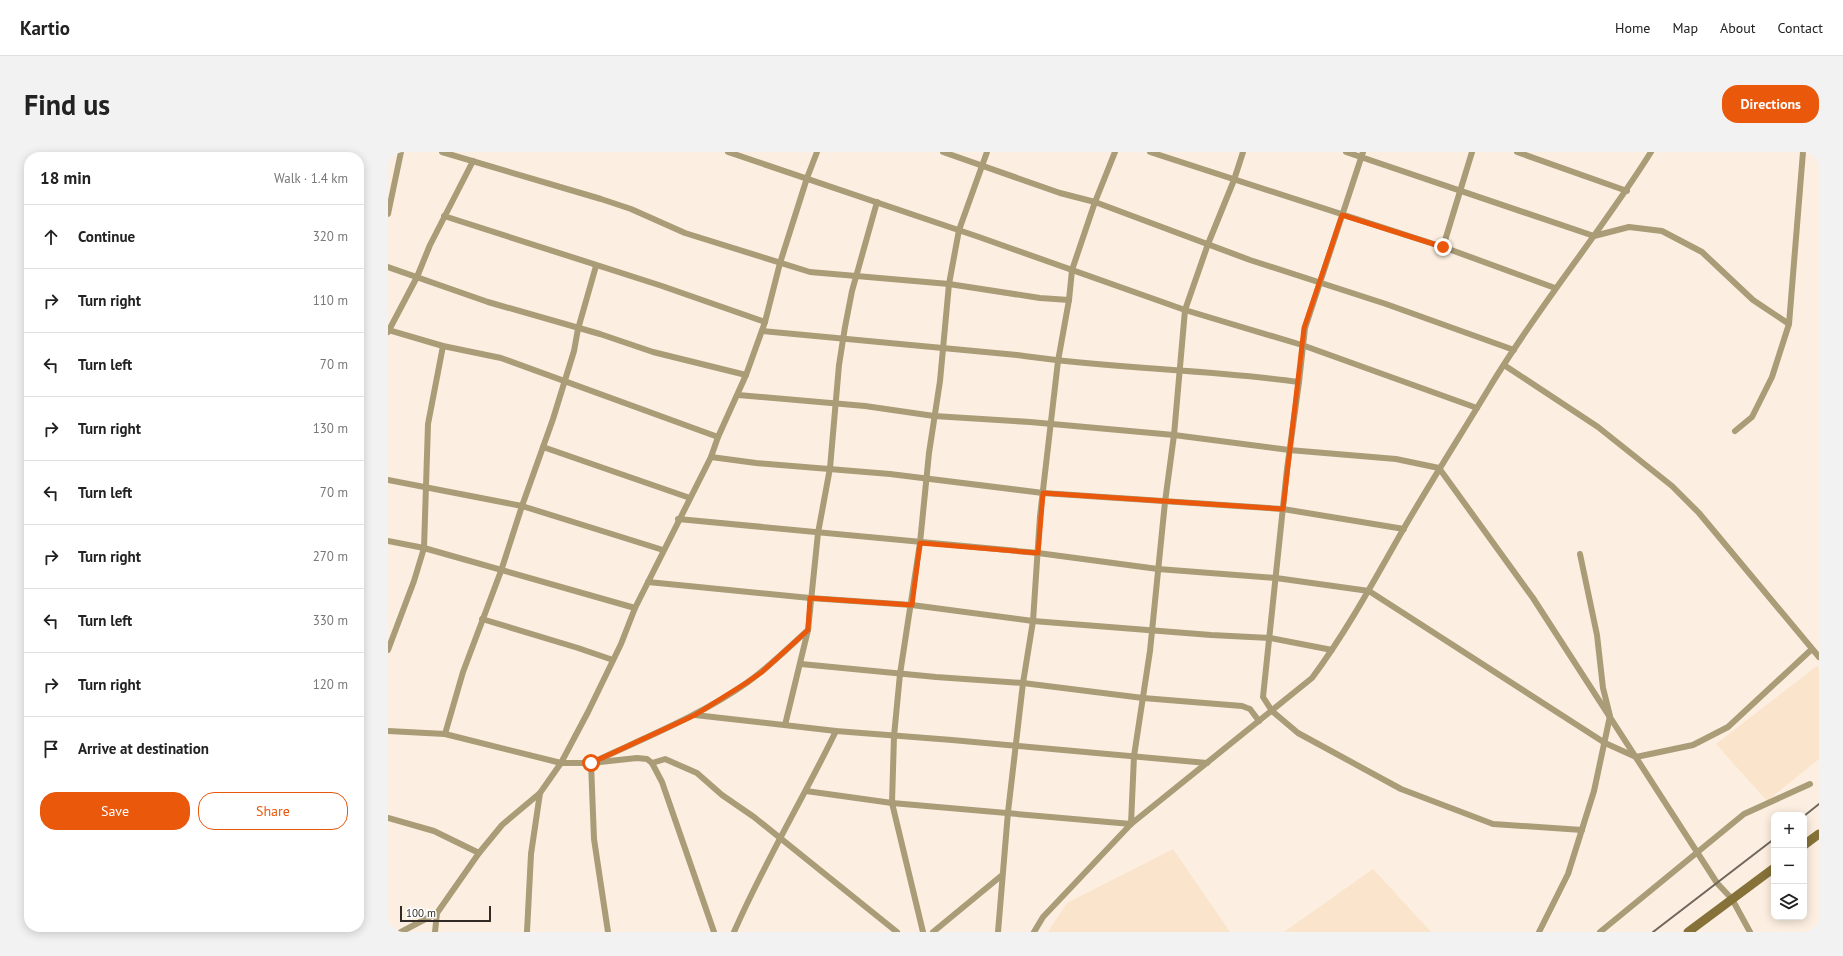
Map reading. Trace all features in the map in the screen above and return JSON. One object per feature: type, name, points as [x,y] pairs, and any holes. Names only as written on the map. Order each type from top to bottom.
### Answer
[{"type":"street","points":[[388,214],[401,152]]},
{"type":"street","points":[[442,152],[601,199],[631,209],[685,233],[810,272],[949,284],[1040,298],[1069,300]]},
{"type":"street","points":[[728,152],[959,230],[1185,310],[1302,345],[1477,408]]},
{"type":"street","points":[[401,932],[437,913],[479,853],[502,825],[540,793],[561,763],[613,660],[635,608],[678,519],[711,457],[718,436],[738,395],[765,322],[780,263],[807,178],[817,152]]},
{"type":"street","points":[[943,152],[981,166],[1095,202],[1208,244],[1514,350]]},
{"type":"street","points":[[923,932],[892,802],[894,736],[900,674],[912,605],[920,543],[926,478],[943,349],[949,284],[959,230],[987,152]]},
{"type":"street","points":[[998,932],[1001,876],[1023,683],[1033,620],[1043,493],[1058,361],[1069,300],[1072,270],[1095,202],[1115,152]]},
{"type":"street","points":[[1150,152],[1443,247],[1555,288]]},
{"type":"street","points":[[1131,824],[1134,756],[1152,630],[1165,502],[1174,434],[1185,310],[1208,244],[1234,180],[1243,152]]},
{"type":"street","points":[[1346,152],[1362,154],[1459,190],[1594,236],[1629,227],[1662,231],[1702,252],[1752,300],[1789,324]]},
{"type":"street","points":[[1443,247],[1459,190],[1472,152]]},
{"type":"street","points":[[1517,152],[1627,191]]},
{"type":"street","points":[[1034,932],[1043,917],[1131,824],[1312,678],[1332,650],[1369,590],[1439,468],[1504,365],[1555,288],[1627,191],[1652,152]]},
{"type":"street","points":[[1735,431],[1752,417],[1769,384],[1784,343],[1789,324],[1803,152]]},
{"type":"street","points":[[1362,154],[1304,328],[1270,638],[1262,694],[1264,700],[1272,711],[1298,734],[1402,789],[1493,824],[1582,830]]},
{"type":"street","points":[[473,161],[444,216],[417,277],[388,331],[443,346],[501,358],[718,436]]},
{"type":"street","points":[[785,725],[808,630],[810,598],[818,533],[830,468],[843,340],[856,277],[877,202]]},
{"type":"street","points":[[444,216],[662,286],[765,322]]},
{"type":"street","points":[[445,734],[463,672],[501,571],[565,381],[596,266]]},
{"type":"street","points":[[388,267],[488,302],[653,352],[746,375]]},
{"type":"street","points":[[762,331],[843,340],[1017,355],[1058,361],[1299,382]]},
{"type":"street","points":[[388,650],[414,581],[424,548],[428,424],[443,346]]},
{"type":"street","points":[[1504,365],[1598,427],[1672,486],[1699,513],[1819,657]]},
{"type":"street","points":[[738,395],[898,410],[934,416],[1174,434],[1290,450],[1396,459],[1439,468],[1533,598],[1717,883],[1732,899],[1750,932]]},
{"type":"street","points":[[543,447],[690,498]]},
{"type":"street","points":[[711,457],[743,462],[830,468],[926,478],[1043,493],[1092,495],[1165,502],[1283,509],[1404,529]]},
{"type":"street","points":[[388,480],[427,489],[522,506],[663,550]]},
{"type":"street","points":[[678,519],[1038,553],[1158,569],[1276,578],[1369,590],[1605,743],[1636,757],[1693,745],[1728,727],[1812,649]]},
{"type":"street","points":[[388,541],[424,548],[635,608]]},
{"type":"street","points":[[1539,932],[1568,874],[1594,791],[1610,716],[1603,688],[1597,635],[1580,554]]},
{"type":"street","points":[[648,582],[810,598],[912,605],[1033,620],[1270,638],[1332,650]]},
{"type":"street","points":[[482,619],[613,660]]},
{"type":"street","points":[[591,763],[695,715],[762,672],[808,630]]},
{"type":"street","points":[[801,664],[900,674],[1023,683],[1143,698],[1242,706],[1250,709],[1259,721]]},
{"type":"street","points":[[695,715],[836,731],[1207,763]]},
{"type":"street","points":[[734,932],[753,889],[806,791],[836,731]]},
{"type":"street","points":[[388,732],[445,734],[561,763],[591,763],[637,758],[647,759],[652,763],[662,782],[714,932]]},
{"type":"street","points":[[652,763],[665,759],[688,768],[780,838],[897,932]]},
{"type":"street","points":[[591,763],[594,794],[594,839],[608,932]]},
{"type":"street","points":[[1600,932],[1744,814],[1810,784]]},
{"type":"street","points":[[806,791],[892,802],[1131,824]]},
{"type":"street","points":[[527,932],[532,854],[540,793]]},
{"type":"street","points":[[388,818],[434,831],[479,853]]},
{"type":"street","points":[[1807,844],[1819,834]]},
{"type":"street","points":[[1688,932],[1771,870]]},
{"type":"street","points":[[933,932],[1001,876]]},
{"type":"street","points":[[435,932],[437,913]]},
{"type":"shaded area","points":[[1817,666],[1819,669],[1819,759],[1767,801],[1716,744]]},
{"type":"shaded area","points":[[1173,849],[1230,932],[1048,932],[1067,903]]},
{"type":"shaded area","points":[[1373,869],[1431,932],[1284,932]]},
{"type":"railway","points":[[1807,814],[1819,804]]},
{"type":"railway","points":[[1653,932],[1771,841]]},
{"type":"route","points":[[591,763],[695,715],[762,672],[808,630],[810,598],[912,605],[920,543],[984,550],[1038,553],[1043,493],[1092,495],[1165,502],[1283,509],[1299,382],[1304,328],[1342,215],[1443,247]]}]
